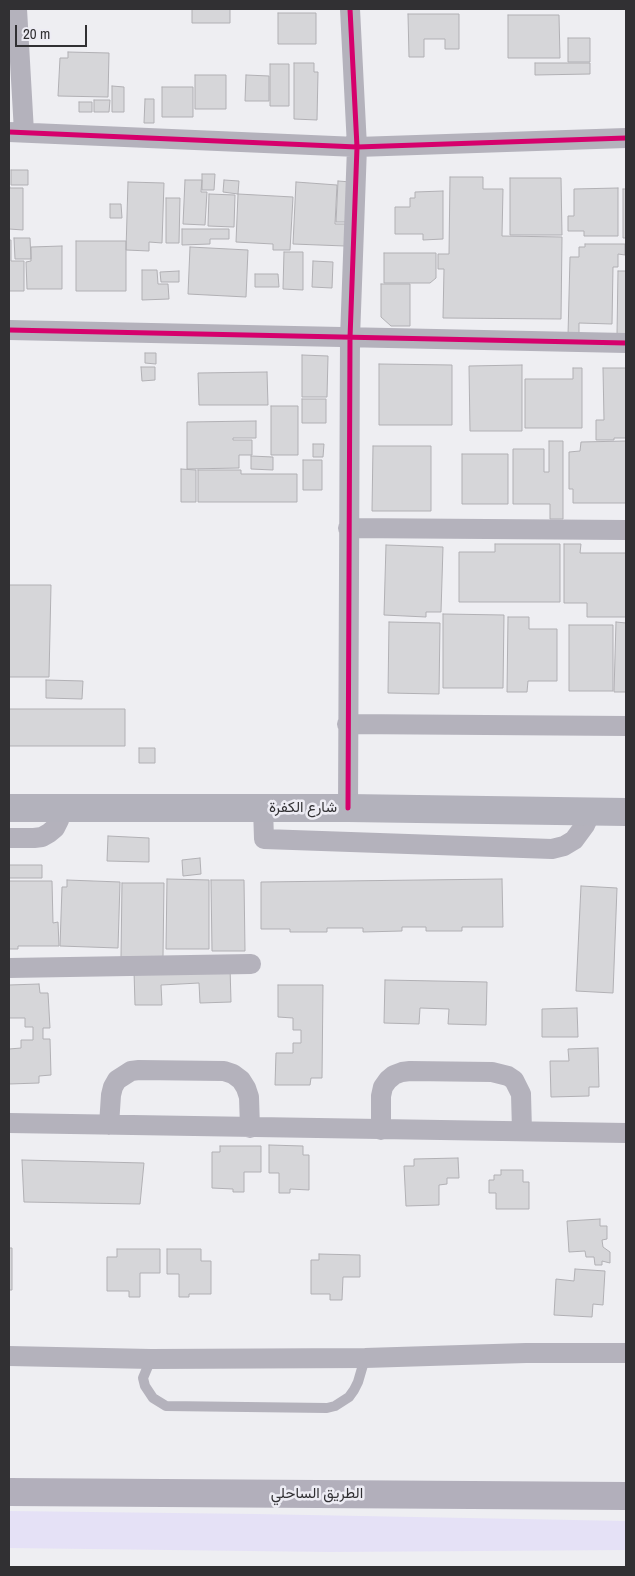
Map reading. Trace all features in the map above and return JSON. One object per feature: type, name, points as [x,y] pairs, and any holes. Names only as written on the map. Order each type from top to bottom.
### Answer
[{"type":"highway","name":"الطريق الساحلي","points":[[9,1492],[626,1496]]},
{"type":"street","points":[[17,9],[16,132],[357,147],[626,138]]},
{"type":"street","points":[[348,808],[350,338],[357,147],[350,9]]},
{"type":"street","points":[[9,330],[626,343]]},
{"type":"street","points":[[348,528],[626,530]]},
{"type":"street","points":[[347,724],[626,726]]},
{"type":"street","name":"شارع الكفرة","points":[[9,808],[348,808],[626,812]]},
{"type":"street","points":[[9,838],[42,837],[55,828],[62,808]]},
{"type":"street","points":[[263,808],[264,839],[552,849],[564,846],[574,840],[586,825],[591,812]]},
{"type":"street","points":[[9,968],[251,964]]},
{"type":"street","points":[[109,1125],[113,1087],[118,1080],[131,1071],[224,1071],[233,1074],[241,1080],[246,1088],[249,1097],[250,1128]]},
{"type":"street","points":[[381,1130],[381,1096],[383,1087],[388,1080],[402,1072],[428,1071],[492,1072],[508,1076],[514,1080],[521,1094],[522,1131]]},
{"type":"street","points":[[9,1123],[626,1134]]},
{"type":"street","points":[[9,1356],[151,1359],[365,1358],[526,1353],[626,1353]]},
{"type":"lane","points":[[151,1359],[143,1378],[144,1386],[153,1398],[166,1406],[327,1408],[349,1397],[354,1390],[365,1358]]},
{"type":"shaded area","points":[[9,1511],[626,1521],[626,1550],[330,1552],[9,1548]]},
{"type":"building","points":[[192,9],[230,9],[230,23],[192,23]]},
{"type":"building","points":[[278,13],[316,13],[316,44],[278,44]]},
{"type":"building","points":[[408,14],[459,14],[459,49],[445,49],[445,39],[424,39],[424,57],[409,57]]},
{"type":"building","points":[[508,15],[559,15],[560,58],[508,58]]},
{"type":"building","points":[[568,38],[590,38],[590,62],[568,62]]},
{"type":"building","points":[[68,52],[109,53],[108,97],[58,96],[60,58],[68,58]]},
{"type":"building","points":[[294,63],[314,63],[314,72],[318,72],[317,120],[294,119]]},
{"type":"building","points":[[535,63],[590,63],[590,74],[535,75]]},
{"type":"building","points":[[270,64],[289,64],[289,106],[270,106]]},
{"type":"building","points":[[195,75],[226,75],[226,109],[195,109]]},
{"type":"building","points":[[246,75],[269,76],[269,101],[245,101]]},
{"type":"building","points":[[112,86],[124,87],[124,112],[112,112]]},
{"type":"building","points":[[162,87],[193,87],[193,117],[162,117]]},
{"type":"building","points":[[145,99],[154,99],[154,123],[144,123]]},
{"type":"building","points":[[94,100],[110,100],[109,112],[94,112]]},
{"type":"building","points":[[79,102],[92,102],[92,112],[79,112]]},
{"type":"building","points":[[11,170],[28,170],[28,185],[11,185]]},
{"type":"building","points":[[202,174],[215,174],[214,190],[202,190]]},
{"type":"building","points":[[450,177],[483,177],[483,189],[503,189],[502,236],[562,237],[561,319],[443,318],[444,269],[438,269],[438,254],[449,254]]},
{"type":"building","points":[[510,178],[561,178],[562,235],[510,235]]},
{"type":"building","points":[[185,180],[202,180],[201,192],[207,192],[205,225],[183,224]]},
{"type":"building","points":[[224,180],[239,181],[238,194],[223,192]]},
{"type":"building","points":[[338,181],[351,182],[350,222],[336,222]]},
{"type":"building","points":[[128,182],[164,183],[162,243],[149,242],[149,251],[126,250]]},
{"type":"building","points":[[296,182],[337,185],[335,224],[346,224],[345,246],[293,244]]},
{"type":"building","points":[[9,184],[10,188],[23,188],[23,230],[9,229]]},
{"type":"building","points":[[618,188],[618,236],[584,236],[584,231],[568,231],[568,216],[574,216],[574,189]]},
{"type":"building","points":[[623,189],[626,189],[626,238],[623,238]]},
{"type":"building","points":[[443,191],[443,239],[423,240],[423,234],[395,234],[395,207],[410,207],[410,198],[415,198],[415,192]]},
{"type":"building","points":[[209,194],[235,195],[234,227],[208,226]]},
{"type":"building","points":[[238,194],[293,197],[290,250],[273,250],[273,244],[236,242]]},
{"type":"building","points":[[166,198],[180,198],[179,243],[166,243]]},
{"type":"building","points":[[110,204],[121,204],[122,218],[110,218]]},
{"type":"building","points":[[182,229],[229,229],[229,239],[210,239],[210,244],[182,245]]},
{"type":"building","points":[[14,238],[30,238],[31,259],[15,259]]},
{"type":"building","points":[[9,240],[11,240],[11,261],[24,261],[24,291],[9,291]]},
{"type":"building","points":[[76,241],[126,241],[126,291],[76,291]]},
{"type":"building","points":[[585,244],[625,244],[625,255],[618,254],[618,267],[613,267],[612,324],[579,323],[579,335],[568,335],[570,257],[579,257],[579,247],[585,247]]},
{"type":"building","points":[[62,246],[62,289],[27,289],[26,262],[31,261],[31,247]]},
{"type":"building","points":[[190,247],[248,250],[246,297],[188,294]]},
{"type":"building","points":[[284,252],[303,252],[303,290],[283,289]]},
{"type":"building","points":[[384,253],[436,253],[436,278],[430,283],[384,283]]},
{"type":"building","points":[[313,261],[333,262],[332,288],[312,287]]},
{"type":"building","points":[[142,270],[157,270],[158,284],[168,284],[169,299],[142,300]]},
{"type":"building","points":[[179,271],[179,282],[161,282],[160,272]]},
{"type":"building","points":[[618,271],[626,271],[626,334],[617,334]]},
{"type":"building","points":[[255,274],[278,274],[279,287],[255,287]]},
{"type":"building","points":[[381,284],[410,284],[410,326],[391,326],[381,317]]},
{"type":"building","points":[[145,353],[156,353],[156,364],[145,363]]},
{"type":"building","points":[[302,355],[328,356],[327,397],[302,397]]},
{"type":"building","points":[[379,364],[452,365],[452,425],[379,425]]},
{"type":"building","points":[[522,365],[522,431],[470,431],[469,366]]},
{"type":"building","points":[[141,367],[155,367],[155,380],[142,381]]},
{"type":"building","points":[[573,368],[582,368],[582,428],[525,428],[525,379],[573,379]]},
{"type":"building","points":[[603,368],[626,368],[626,438],[596,440],[596,420],[604,420]]},
{"type":"building","points":[[267,372],[268,405],[199,405],[198,373]]},
{"type":"building","points":[[302,399],[326,399],[326,423],[302,423]]},
{"type":"building","points":[[271,406],[298,406],[298,455],[271,455]]},
{"type":"building","points":[[256,421],[256,438],[233,438],[233,440],[252,440],[252,455],[239,455],[239,468],[187,469],[187,422]]},
{"type":"building","points":[[549,441],[563,441],[563,519],[550,519],[550,504],[513,504],[513,449],[544,449],[544,472],[549,472]]},
{"type":"building","points":[[626,441],[626,503],[573,503],[573,489],[569,489],[569,452],[580,451],[581,442]]},
{"type":"building","points":[[313,444],[324,444],[323,457],[313,457]]},
{"type":"building","points":[[373,446],[431,446],[431,511],[372,511]]},
{"type":"building","points":[[462,454],[508,454],[508,504],[462,504]]},
{"type":"building","points":[[251,456],[273,457],[273,470],[251,469]]},
{"type":"building","points":[[303,460],[322,460],[322,490],[303,490]]},
{"type":"building","points":[[181,469],[196,470],[196,502],[181,502]]},
{"type":"building","points":[[198,470],[241,470],[241,474],[297,474],[297,502],[198,502]]},
{"type":"building","points":[[495,544],[560,544],[560,602],[459,602],[459,552],[495,552]]},
{"type":"building","points":[[564,544],[581,544],[580,553],[626,553],[626,617],[587,617],[587,603],[564,603]]},
{"type":"building","points":[[386,545],[443,547],[441,612],[426,612],[426,617],[384,615]]},
{"type":"building","points":[[9,585],[51,585],[49,677],[9,677]]},
{"type":"building","points":[[443,614],[504,615],[503,688],[443,688]]},
{"type":"building","points":[[508,617],[529,617],[529,629],[557,629],[557,681],[528,681],[527,692],[507,692]]},
{"type":"building","points":[[389,622],[440,623],[439,694],[388,693]]},
{"type":"building","points":[[616,622],[626,623],[626,692],[614,692]]},
{"type":"building","points":[[569,625],[613,625],[613,691],[569,691]]},
{"type":"building","points":[[46,680],[83,681],[82,699],[46,698]]},
{"type":"building","points":[[9,709],[125,709],[125,746],[9,746]]},
{"type":"building","points":[[139,748],[155,748],[155,763],[139,763]]},
{"type":"building","points":[[108,836],[149,838],[149,862],[107,861]]},
{"type":"building","points":[[200,858],[201,874],[183,876],[182,860]]},
{"type":"building","points":[[9,865],[42,865],[42,878],[9,878]]},
{"type":"building","points":[[167,879],[209,880],[209,949],[166,949]]},
{"type":"building","points":[[502,879],[503,927],[462,927],[462,931],[426,931],[426,927],[402,927],[402,931],[363,932],[363,928],[327,928],[327,932],[290,932],[290,929],[261,929],[261,882]]},
{"type":"building","points":[[67,880],[120,882],[118,948],[60,946],[62,887],[67,887]]},
{"type":"building","points":[[211,880],[244,880],[245,951],[212,951]]},
{"type":"building","points":[[9,881],[52,881],[53,923],[58,922],[59,946],[18,946],[18,949],[9,949]]},
{"type":"building","points":[[122,883],[164,883],[163,957],[121,957]]},
{"type":"building","points":[[581,886],[617,888],[613,993],[576,991]]},
{"type":"building","points":[[230,967],[231,1002],[200,1003],[199,983],[161,985],[162,1005],[135,1005],[134,971]]},
{"type":"building","points":[[385,980],[487,982],[486,1025],[448,1024],[449,1009],[420,1008],[419,1024],[384,1023]]},
{"type":"building","points":[[39,984],[40,993],[48,993],[50,1028],[43,1028],[43,1039],[50,1039],[51,1075],[39,1076],[39,1083],[9,1084],[9,1049],[21,1048],[21,1040],[33,1040],[33,1027],[25,1027],[25,1018],[9,1018],[9,985]]},
{"type":"building","points":[[278,985],[323,985],[322,1078],[311,1078],[310,1085],[275,1085],[276,1053],[293,1053],[293,1043],[301,1043],[301,1030],[293,1030],[293,1018],[278,1017]]},
{"type":"building","points":[[577,1008],[578,1037],[542,1037],[542,1009]]},
{"type":"building","points":[[598,1048],[599,1087],[589,1087],[589,1096],[551,1097],[550,1061],[569,1061],[568,1049]]},
{"type":"building","points":[[269,1145],[303,1146],[303,1155],[309,1155],[309,1190],[290,1189],[290,1193],[279,1193],[279,1173],[269,1173]]},
{"type":"building","points":[[220,1146],[261,1146],[261,1172],[244,1172],[244,1192],[233,1192],[233,1189],[212,1188],[212,1152],[220,1152]]},
{"type":"building","points":[[458,1158],[459,1178],[447,1178],[447,1184],[439,1185],[439,1205],[406,1206],[404,1166],[414,1166],[414,1159]]},
{"type":"building","points":[[22,1160],[144,1163],[140,1204],[24,1202]]},
{"type":"building","points":[[501,1170],[523,1170],[523,1182],[529,1182],[529,1209],[496,1209],[496,1193],[489,1193],[489,1180],[494,1180],[494,1175],[501,1175]]},
{"type":"building","points":[[600,1219],[600,1226],[607,1226],[607,1239],[602,1240],[603,1247],[610,1252],[610,1263],[602,1261],[602,1265],[595,1265],[594,1257],[586,1257],[585,1251],[569,1252],[567,1221]]},
{"type":"building","points":[[9,1248],[12,1248],[12,1290],[9,1290]]},
{"type":"building","points":[[117,1249],[160,1249],[160,1273],[140,1273],[140,1297],[129,1297],[129,1291],[107,1291],[107,1257],[117,1257]]},
{"type":"building","points":[[167,1249],[201,1249],[201,1261],[211,1261],[211,1294],[189,1294],[189,1297],[179,1297],[179,1274],[167,1274]]},
{"type":"building","points":[[319,1254],[360,1255],[360,1277],[343,1277],[342,1300],[330,1300],[330,1294],[311,1294],[311,1260],[319,1260]]},
{"type":"building","points":[[575,1269],[605,1271],[603,1305],[593,1304],[592,1317],[554,1315],[556,1279],[574,1281]]},
{"type":"cycle path","points":[[348,808],[350,338],[357,147],[350,9]]},
{"type":"cycle path","points":[[9,132],[357,147],[626,138]]},
{"type":"cycle path","points":[[9,330],[626,343]]}]
